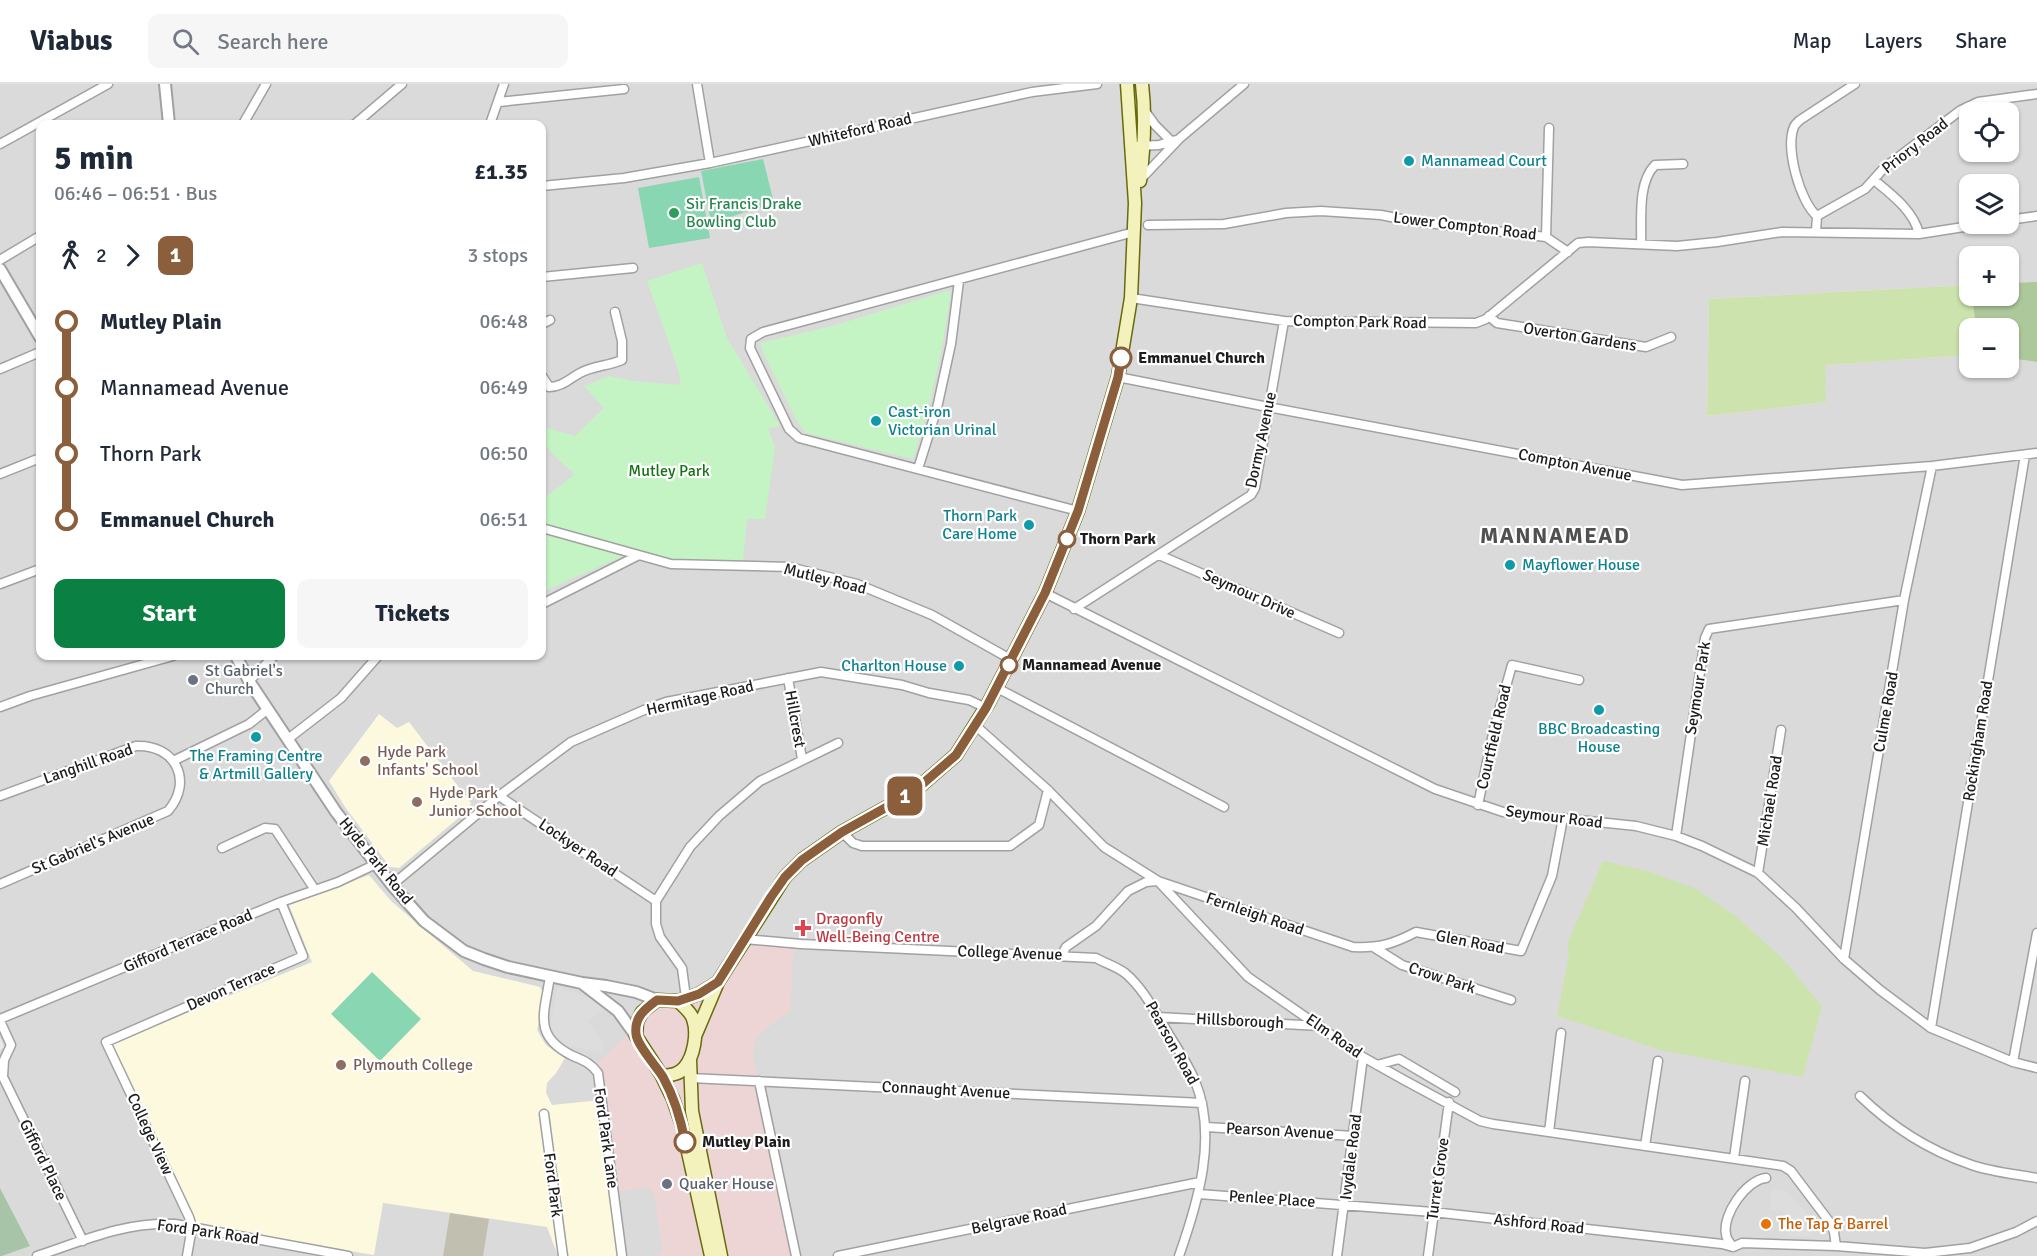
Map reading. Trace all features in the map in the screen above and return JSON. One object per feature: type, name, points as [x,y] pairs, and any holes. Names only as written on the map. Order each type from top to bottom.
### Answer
[{"type":"main road","points":[[1128,84],[1138,146],[1140,181],[1135,203]]},
{"type":"main road","points":[[662,1076],[674,1075],[684,1069],[718,982],[785,877],[802,860],[842,832],[912,793],[956,755],[976,726],[997,688],[1045,593],[1078,511],[1118,377],[1131,298],[1138,146],[1145,111],[1142,84]]},
{"type":"main road","points":[[711,1256],[681,1124],[673,1099],[662,1076],[636,1036],[637,1022],[642,1012],[657,1000],[682,1000],[699,994],[718,982]]},
{"type":"main road","points":[[682,1000],[693,1017],[696,1034]]},
{"type":"main road","points":[[690,1055],[692,1111],[721,1256]]},
{"type":"street","points":[[43,120],[108,84]]},
{"type":"street","points":[[165,84],[170,120]]},
{"type":"street","points":[[245,120],[266,84]]},
{"type":"street","points":[[360,120],[402,84]]},
{"type":"street","points":[[492,120],[504,84]]},
{"type":"street","points":[[698,84],[710,163]]},
{"type":"street","name":"Whiteford Road","points":[[546,186],[624,178],[710,163],[1031,88],[1097,84]]},
{"type":"street","points":[[1140,181],[1176,140],[1244,84]]},
{"type":"street","points":[[1816,232],[1817,216],[1809,209],[1796,177],[1793,159],[1794,128],[1800,120],[1855,84]]},
{"type":"street","points":[[499,102],[624,90]]},
{"type":"street","name":"Priory Road","points":[[1817,216],[1865,189],[1884,168],[1961,110],[1978,102],[2037,94]]},
{"type":"street","points":[[1145,111],[1155,125],[1176,140]]},
{"type":"street","points":[[0,144],[36,124]]},
{"type":"street","points":[[1546,237],[1549,128]]},
{"type":"street","points":[[1138,146],[1176,140]]},
{"type":"street","points":[[1641,244],[1643,183],[1649,171],[1655,165],[1683,164]]},
{"type":"street","points":[[1874,180],[1894,195],[1917,224],[1918,234]]},
{"type":"street","name":"Lower Compton Road","points":[[1148,225],[1224,224],[1286,213],[1321,211],[1381,215],[1411,221],[1546,237],[1568,252]]},
{"type":"street","points":[[2019,218],[2037,216]]},
{"type":"street","points":[[1568,252],[1578,243],[1588,242],[1677,246],[1782,232],[1918,234],[1959,228]]},
{"type":"street","points":[[1078,511],[799,438],[792,433],[750,348],[751,339],[763,333],[1134,232]]},
{"type":"street","points":[[0,260],[36,238]]},
{"type":"street","name":"Compton Park Road","points":[[1131,298],[1284,321],[1476,322],[1489,316],[1568,252]]},
{"type":"street","points":[[0,268],[36,330]]},
{"type":"street","points":[[546,277],[633,268]]},
{"type":"street","points":[[918,469],[937,408],[951,344],[959,281]]},
{"type":"street","points":[[546,382],[549,387],[562,385],[597,366],[622,360],[615,312]]},
{"type":"street","name":"Overton Gardens","points":[[1489,316],[1497,323],[1646,347],[1671,338]]},
{"type":"street","name":"Dormy Avenue","points":[[1074,609],[1251,495],[1255,488],[1284,321]]},
{"type":"street","points":[[0,369],[36,354]]},
{"type":"street","name":"Compton Avenue","points":[[1118,377],[1682,485],[1932,466],[2037,453]]},
{"type":"street","name":"Rockingham Road","points":[[1931,1028],[2025,454]]},
{"type":"street","points":[[0,474],[36,460]]},
{"type":"street","name":"Culme Road","points":[[1844,959],[1905,600],[1932,466]]},
{"type":"street","name":"Mutley Road","points":[[546,529],[671,564],[789,567],[857,584],[932,615],[1012,660]]},
{"type":"street","name":"Seymour Drive","points":[[1159,555],[1339,633]]},
{"type":"street","points":[[546,602],[637,556]]},
{"type":"street","points":[[0,584],[36,570]]},
{"type":"street","name":"Seymour Road","points":[[1045,593],[1435,789],[1503,812],[1636,826],[1676,836],[1758,873],[1796,908],[1844,959],[1880,990],[1931,1028],[2013,1062],[2037,1068]]},
{"type":"street","name":"Seymour Park","points":[[1676,836],[1705,638],[1709,629],[1905,600]]},
{"type":"street","points":[[0,707],[30,696],[159,660]]},
{"type":"street","name":"Hyde Park Road","points":[[238,660],[249,681],[336,812],[392,885],[424,921],[464,951],[508,967],[636,992],[657,1000]]},
{"type":"street","points":[[249,681],[270,660]]},
{"type":"street","points":[[288,739],[340,698],[374,660]]},
{"type":"street","name":"Courtfield Road","points":[[1478,805],[1494,729],[1512,665],[1579,680]]},
{"type":"street","name":"Hermitage Road","points":[[392,885],[499,796],[571,742],[666,702],[821,672],[902,685],[929,693],[969,700],[986,708]]},
{"type":"street","name":"Hillcrest","points":[[788,678],[802,759]]},
{"type":"street","points":[[997,688],[1224,807]]},
{"type":"street","points":[[173,761],[249,724],[268,709]]},
{"type":"street","name":"Elm Road","points":[[976,726],[1048,790],[1104,847],[1158,881],[1248,977],[1363,1057],[1480,1121],[1783,1166],[1791,1171],[1831,1224],[1836,1246]]},
{"type":"street","name":"Michael Road","points":[[1758,873],[1781,730]]},
{"type":"street","points":[[682,1000],[686,986],[682,968],[660,937],[656,924],[656,901],[690,847],[719,816],[760,781],[838,743]]},
{"type":"street","name":"Langhill Road","points":[[0,795],[136,746],[158,749],[173,761]]},
{"type":"street","name":"St Gabriel's Avenue","points":[[0,884],[168,811],[176,802],[180,792],[179,773],[173,761]]},
{"type":"street","points":[[842,832],[853,843],[862,846],[1010,846],[1039,825],[1048,790]]},
{"type":"street","name":"Lockyer Road","points":[[499,796],[656,901]]},
{"type":"street","name":"Glen Road","points":[[1353,947],[1375,948],[1401,940],[1416,932],[1521,951],[1552,876],[1563,818]]},
{"type":"street","points":[[222,848],[271,827],[275,829],[315,890]]},
{"type":"street","name":"Gifford Terrace Road","points":[[0,1020],[280,902],[338,882],[376,864]]},
{"type":"street","points":[[1062,955],[1066,947],[1096,926],[1128,891],[1146,882],[1158,881]]},
{"type":"street","name":"Fernleigh Road","points":[[1158,881],[1353,947]]},
{"type":"street","name":"Devon Terrace","points":[[106,1042],[303,956],[280,902]]},
{"type":"street","points":[[2013,1062],[2037,933]]},
{"type":"street","name":"College Avenue","points":[[744,939],[801,944],[1096,957]]},
{"type":"street","name":"Crow Park","points":[[1375,948],[1402,965],[1511,1000]]},
{"type":"street","name":"Pearson Road","points":[[1096,957],[1124,973],[1147,996],[1191,1072],[1202,1103],[1206,1127],[1199,1194],[1179,1256]]},
{"type":"street","name":"Ford Park Lane","points":[[550,976],[543,1027],[550,1040],[562,1050],[591,1063],[598,1073],[622,1256]]},
{"type":"street","name":"Hyde Park Road","points":[[582,983],[618,1011],[636,1036]]},
{"type":"street","name":"Hillsborough","points":[[1158,1017],[1321,1026]]},
{"type":"street","name":"Gifford Place","points":[[0,1020],[12,1045],[4,1060],[3,1077],[83,1240]]},
{"type":"street","points":[[1549,1132],[1561,1033]]},
{"type":"street","name":"College View","points":[[106,1042],[192,1227]]},
{"type":"street","name":"Ivydale Road","points":[[1337,1256],[1363,1057]]},
{"type":"street","points":[[1377,1065],[1398,1059],[1455,1092]]},
{"type":"street","points":[[1645,1146],[1659,1061]]},
{"type":"street","name":"Connaught Avenue","points":[[690,1078],[1202,1103]]},
{"type":"street","points":[[759,1081],[796,1256]]},
{"type":"street","points":[[1734,1158],[1745,1081]]},
{"type":"street","points":[[1860,1096],[1878,1113],[1921,1143],[1970,1165],[2037,1178]]},
{"type":"street","name":"Turret Grove","points":[[1428,1256],[1449,1102]]},
{"type":"street","name":"Ford Park","points":[[544,1114],[563,1256]]},
{"type":"street","name":"Pearson Avenue","points":[[1206,1127],[1354,1136]]},
{"type":"street","points":[[1732,1252],[1725,1234],[1735,1202],[1753,1182],[1766,1178]]},
{"type":"street","name":"Belgrave Road","points":[[838,1256],[1200,1182]]},
{"type":"street","name":"Penlee Place","points":[[1199,1194],[1345,1205]]},
{"type":"street","name":"Ashford Road","points":[[1345,1205],[1433,1212],[1722,1244],[1732,1252],[1742,1243],[1925,1252],[1970,1248],[2016,1232],[2037,1221]]},
{"type":"street","name":"Ford Park Road","points":[[37,1256],[122,1227],[158,1223],[192,1227],[327,1254],[348,1256]]},
{"type":"street","points":[[187,1256],[192,1227]]},
{"type":"shaded area","points":[[0,84],[2037,84],[2037,282],[2019,283],[2019,246],[1959,246],[1959,286],[1709,299],[1707,416],[1826,402],[1824,365],[1959,356],[1959,378],[2019,378],[2019,359],[2037,362],[2037,1256],[2,1256],[29,1246],[0,1188],[0,1050],[4,1047],[0,1038]]},
{"type":"shaded area","name":"Hyde Park Junior School","points":[[379,714],[397,728],[409,722],[471,803],[468,810],[399,868],[390,867],[345,807],[329,781]]},
{"type":"shaded area","name":"Plymouth College","points":[[369,875],[391,901],[473,971],[540,987],[545,997],[537,1030],[546,1045],[565,1058],[547,1083],[546,1093],[552,1105],[601,1100],[622,1256],[558,1256],[547,1227],[383,1203],[374,1255],[195,1224],[111,1044],[312,962],[289,905]]},
{"type":"shaded area","points":[[744,939],[794,943],[790,1010],[756,1037],[753,1056],[796,1256],[650,1256],[663,1253],[654,1193],[649,1187],[616,1192],[598,1063],[648,1015],[719,981]]},
{"type":"shaded area","points":[[558,987],[596,1001],[605,1009],[588,1020],[603,1044],[602,1053],[568,1045],[556,1036],[550,1024]]},
{"type":"shaded area","points":[[1772,1189],[1787,1191],[1811,1218],[1816,1230],[1810,1237],[1788,1236],[1790,1217],[1783,1217],[1783,1211],[1770,1210]]},
{"type":"shaded area","points":[[450,1213],[489,1219],[483,1256],[443,1256]]},
{"type":"green space","points":[[763,159],[774,203],[711,223],[701,171]]},
{"type":"green space","name":"Sir Francis Drake Bowling Club","points":[[699,177],[710,238],[649,248],[638,188]]},
{"type":"green space","name":"Mutley Park","points":[[702,263],[727,338],[780,426],[768,428],[775,447],[765,519],[747,519],[743,560],[671,561],[632,552],[546,590],[546,497],[575,474],[547,446],[546,429],[575,436],[604,408],[584,386],[609,376],[632,381],[681,385],[678,369],[647,281]]},
{"type":"green space","points":[[2037,282],[2037,362],[2019,359],[2019,318],[1975,318],[1973,306],[2019,306],[2019,283]]},
{"type":"green space","points":[[1959,286],[1959,306],[1973,306],[1975,318],[1959,318],[1959,356],[1825,365],[1826,402],[1707,416],[1709,299]]},
{"type":"green space","points":[[950,290],[947,319],[935,379],[913,459],[806,433],[797,421],[762,350],[761,343],[836,325]]},
{"type":"green space","points":[[1603,861],[1648,871],[1696,889],[1737,917],[1783,959],[1822,1006],[1803,1077],[1660,1050],[1557,1016],[1569,956],[1567,944]]},
{"type":"green space","points":[[372,972],[421,1019],[380,1061],[331,1014]]},
{"type":"green space","points":[[0,1188],[30,1246],[2,1256],[0,1256]]},
{"type":"bus line","name":"1","points":[[685,1142],[673,1099],[662,1076],[636,1036],[637,1022],[642,1012],[657,1000],[678,1001],[699,994],[718,982],[771,897],[785,877],[802,860],[842,832],[912,793],[956,755],[986,708],[1045,593],[1078,511],[1118,377],[1121,358]]},
{"type":"place","name":"Mannamead Court","points":[[1409,161]]},
{"type":"place","name":"Sir Francis Drake Bowling Club","points":[[674,213]]},
{"type":"place","name":"Emmanuel Church","points":[[1121,358]]},
{"type":"place","name":"Cast-iron Victorian Urinal","points":[[876,421]]},
{"type":"place","name":"Thorn Park Care Home","points":[[1029,525]]},
{"type":"place","name":"Thorn Park","points":[[1067,539]]},
{"type":"place","name":"Mayflower House","points":[[1510,565]]},
{"type":"place","name":"Mannamead Avenue","points":[[1009,665]]},
{"type":"place","name":"Charlton House","points":[[959,666]]},
{"type":"place","name":"St Gabriel's Church","points":[[193,680]]},
{"type":"place","name":"BBC Broadcasting House","points":[[1599,710]]},
{"type":"place","name":"The Framing Centre & Artmill Gallery","points":[[256,737]]},
{"type":"place","name":"Hyde Park Infants' School","points":[[365,761]]},
{"type":"place","name":"Hyde Park Junior School","points":[[417,802]]},
{"type":"place","name":"Dragonfly Well-Being Centre","points":[[803,928]]},
{"type":"place","name":"Plymouth College","points":[[341,1065]]},
{"type":"place","name":"Mutley Plain","points":[[685,1142]]},
{"type":"place","name":"Quaker House","points":[[667,1184]]},
{"type":"place","name":"The Tap & Barrel","points":[[1766,1224]]},
{"type":"district","name":"MANNAMEAD","points":[[1555,535]]}]
